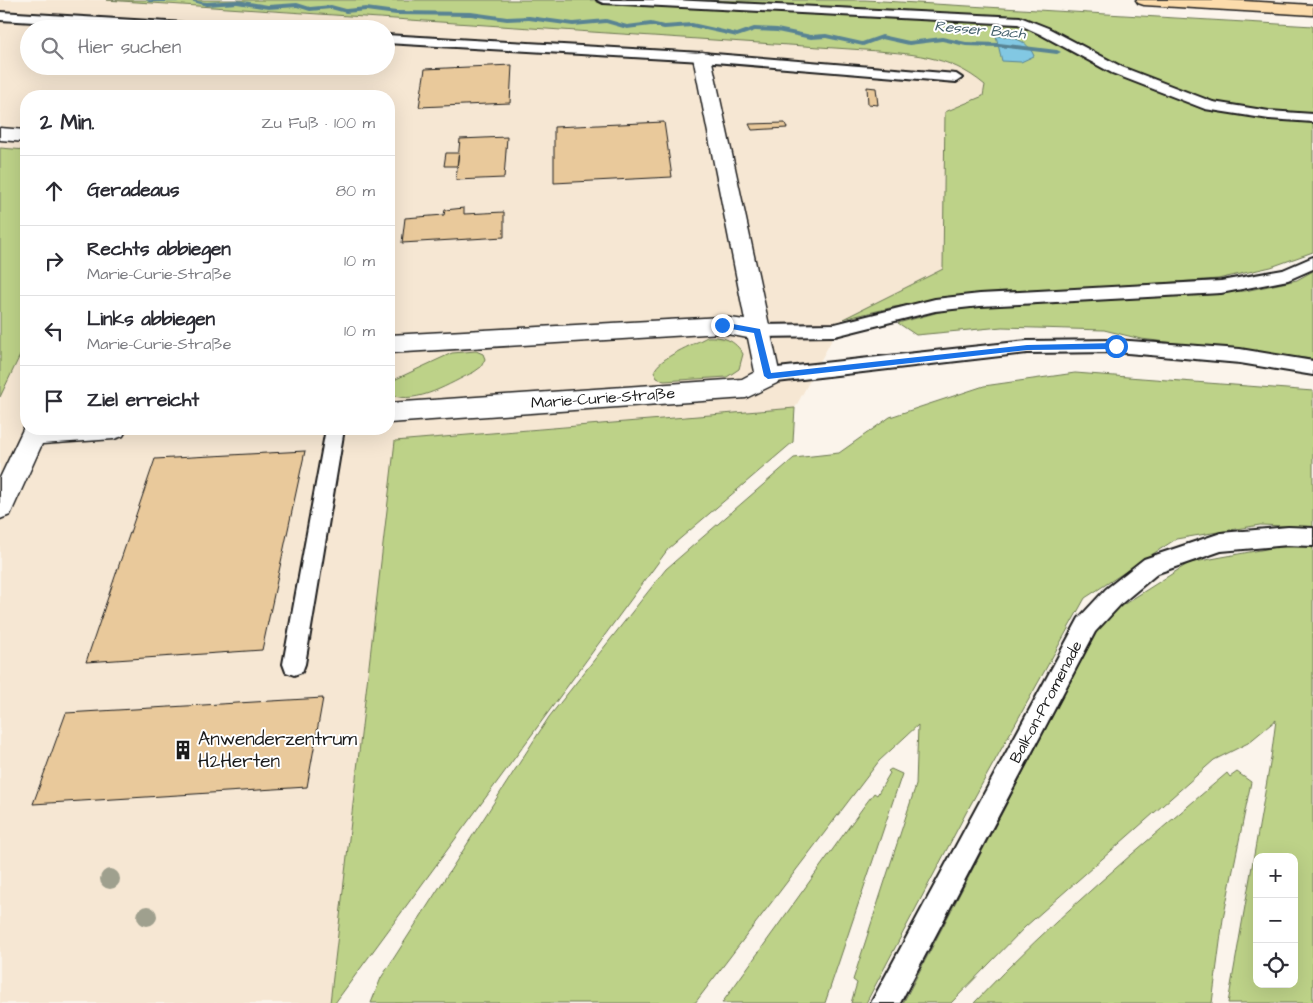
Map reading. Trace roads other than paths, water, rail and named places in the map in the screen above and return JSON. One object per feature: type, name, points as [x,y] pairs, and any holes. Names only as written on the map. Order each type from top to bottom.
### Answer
[{"type":"highway","points":[[1144,0],[1313,10]]},
{"type":"street","points":[[702,57],[757,331],[768,376]]},
{"type":"street","points":[[0,134],[20,136]]},
{"type":"street","points":[[395,344],[722,325],[757,331]]},
{"type":"street","name":"Marie-Curie-Straße","points":[[395,413],[746,388],[768,376]]},
{"type":"street","points":[[0,507],[32,435]]},
{"type":"lane","points":[[603,0],[1020,21],[1044,31],[1117,70],[1210,106],[1269,115],[1313,118]]},
{"type":"lane","points":[[0,16],[67,20]]},
{"type":"lane","points":[[395,39],[702,57],[956,78]]},
{"type":"lane","points":[[757,331],[835,330],[935,305],[980,300],[1221,286],[1288,274],[1313,262]]},
{"type":"lane","points":[[768,376],[1027,347],[1087,346],[1116,346],[1240,356],[1313,368]]},
{"type":"lane","points":[[294,664],[334,435]]},
{"type":"lane","name":"Balkon-Promenade","points":[[885,1003],[1087,625],[1114,596],[1150,566],[1221,542],[1288,536],[1313,537]]},
{"type":"water","points":[[996,36],[1008,37],[1023,42],[1034,56],[1021,62],[1002,61]]},
{"type":"waterway","name":"Resser Bach","points":[[149,0],[177,0]]},
{"type":"waterway","name":"Resser Bach","points":[[190,0],[207,4],[237,2],[268,7],[297,5],[310,9],[331,7],[346,11],[366,9],[396,13],[471,14],[507,19],[529,18],[573,24],[606,21],[627,27],[651,24],[664,27],[692,25],[737,35],[754,29],[777,30],[811,37],[826,36],[863,44],[882,37],[909,43],[942,39],[966,44],[999,45],[1057,52]]},
{"type":"place","name":"Anwenderzentrum H2Herten","points":[[183,750]]}]
